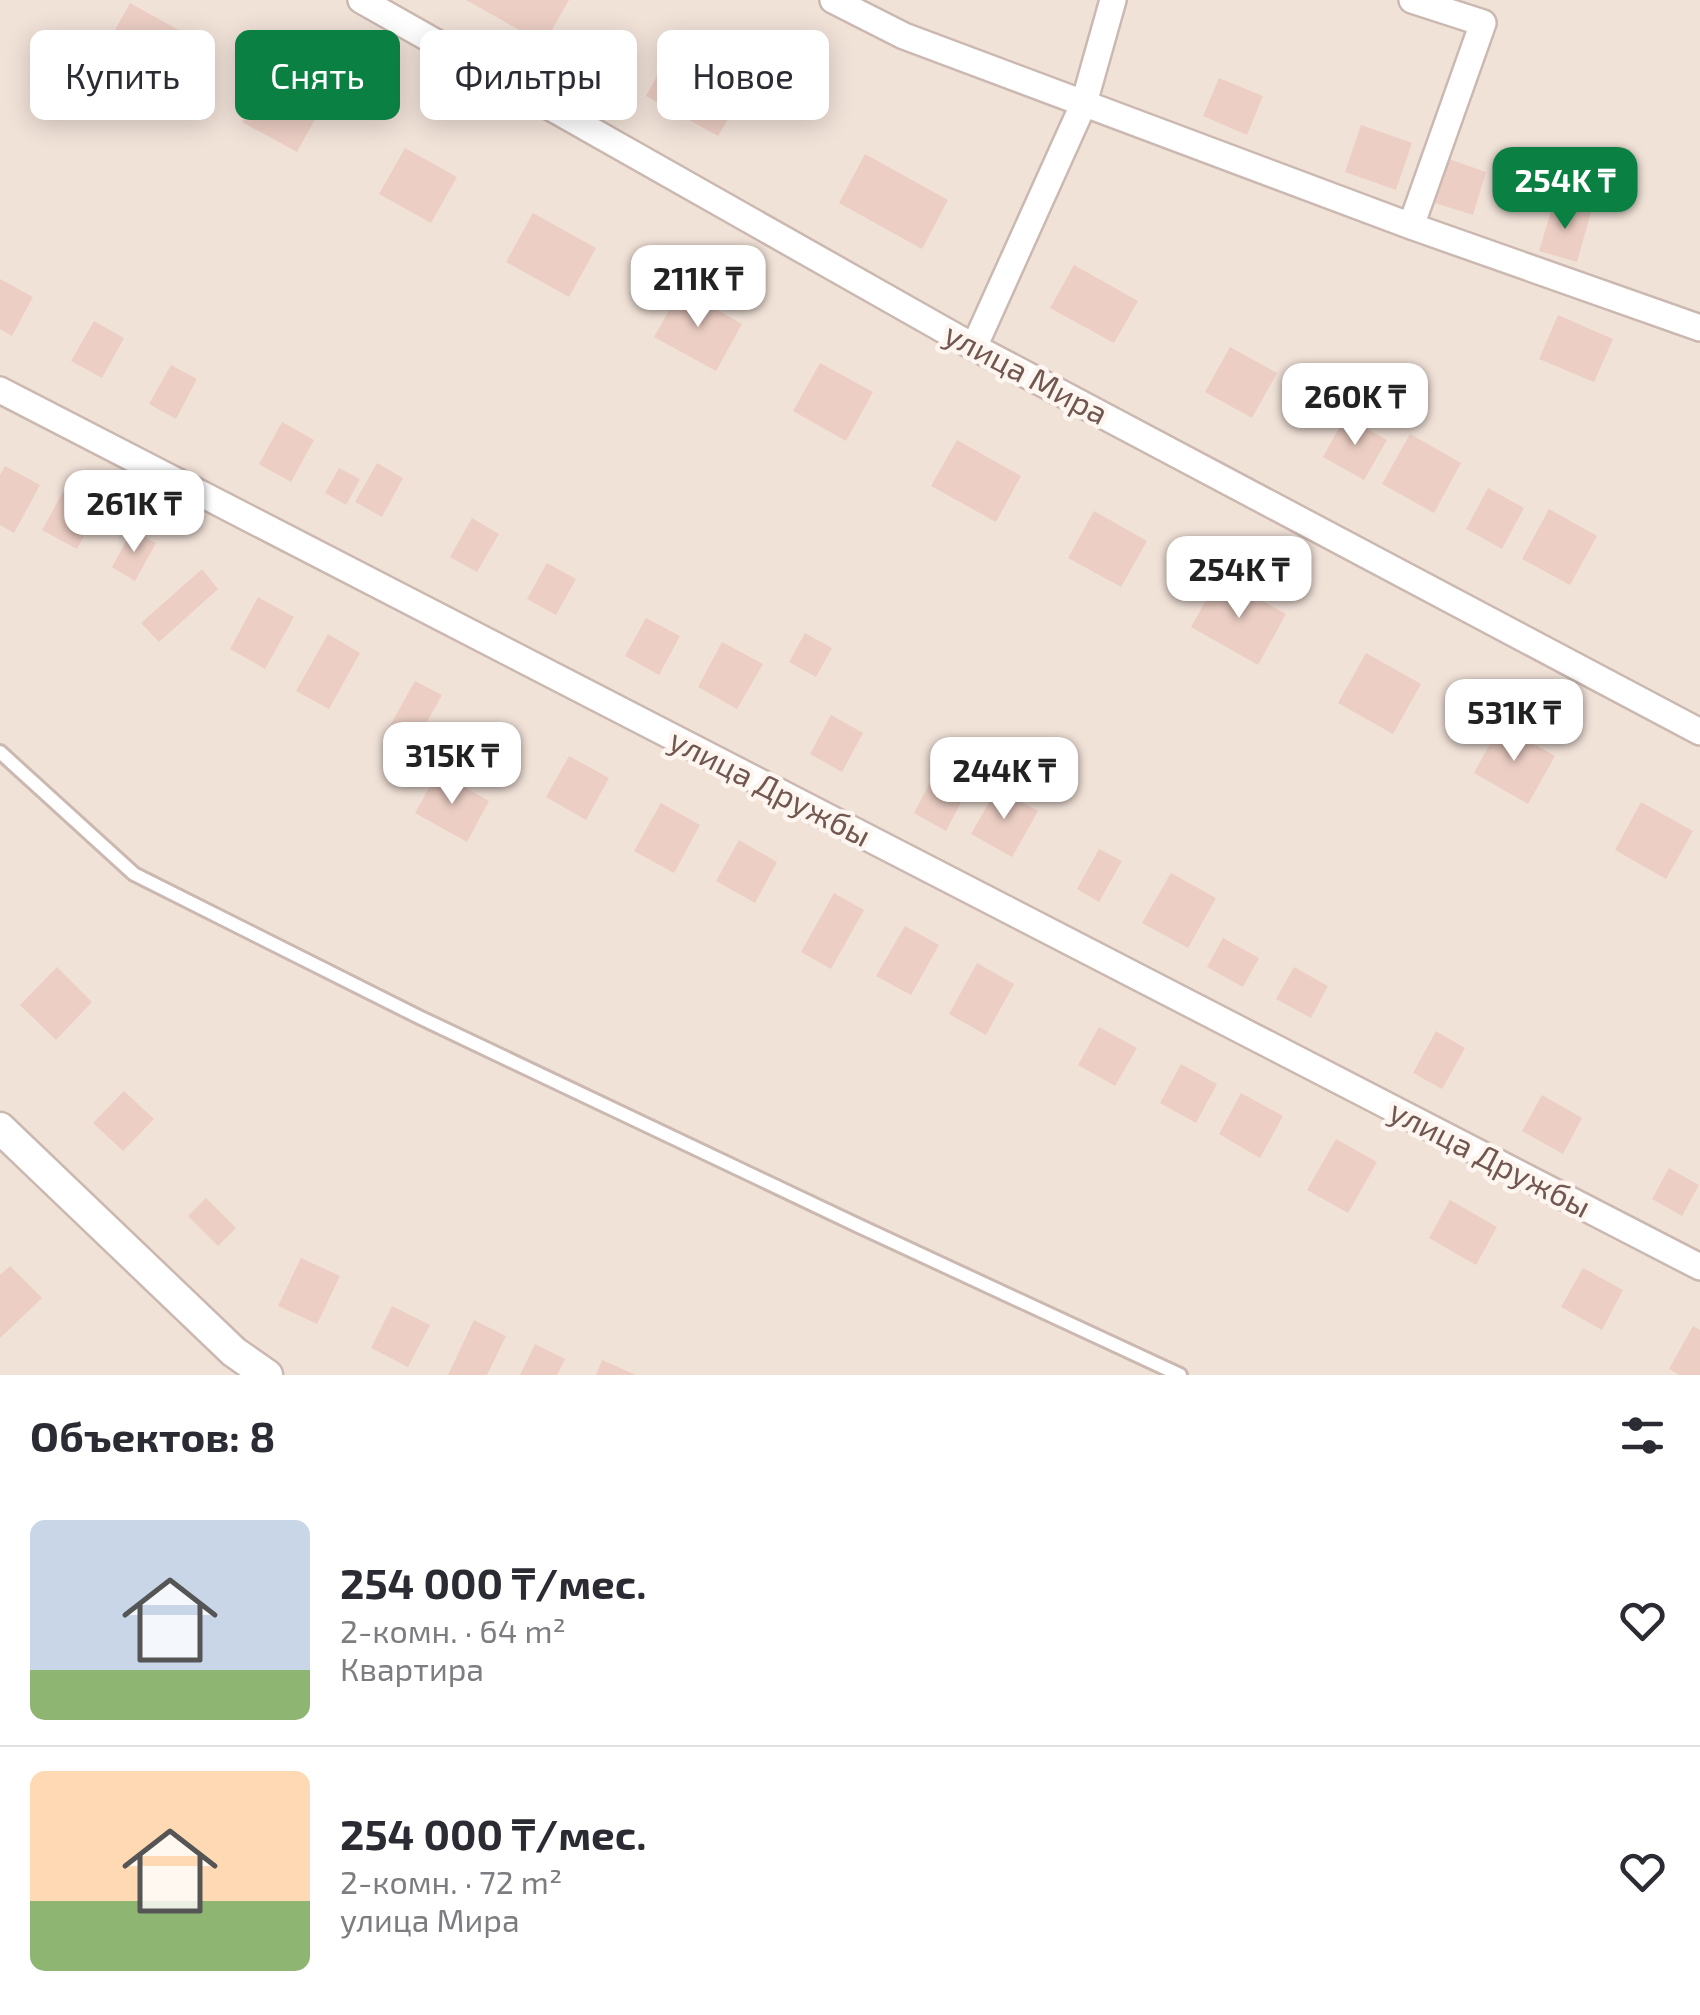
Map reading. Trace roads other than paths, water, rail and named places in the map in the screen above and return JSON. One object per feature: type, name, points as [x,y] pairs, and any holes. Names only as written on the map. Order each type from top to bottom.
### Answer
[{"type":"street","name":"улица Мира","points":[[361,0],[974,346],[1700,732]]},
{"type":"street","points":[[833,0],[904,36],[1410,226],[1700,328]]},
{"type":"street","points":[[974,346],[1084,103],[1113,0]]},
{"type":"street","points":[[1410,226],[1483,23],[1412,0]]},
{"type":"street","name":"улица Дружбы","points":[[0,390],[1700,1267]]},
{"type":"street","points":[[0,1128],[234,1352],[267,1375]]},
{"type":"lane","points":[[0,752],[134,874],[421,1018],[1180,1375]]}]
